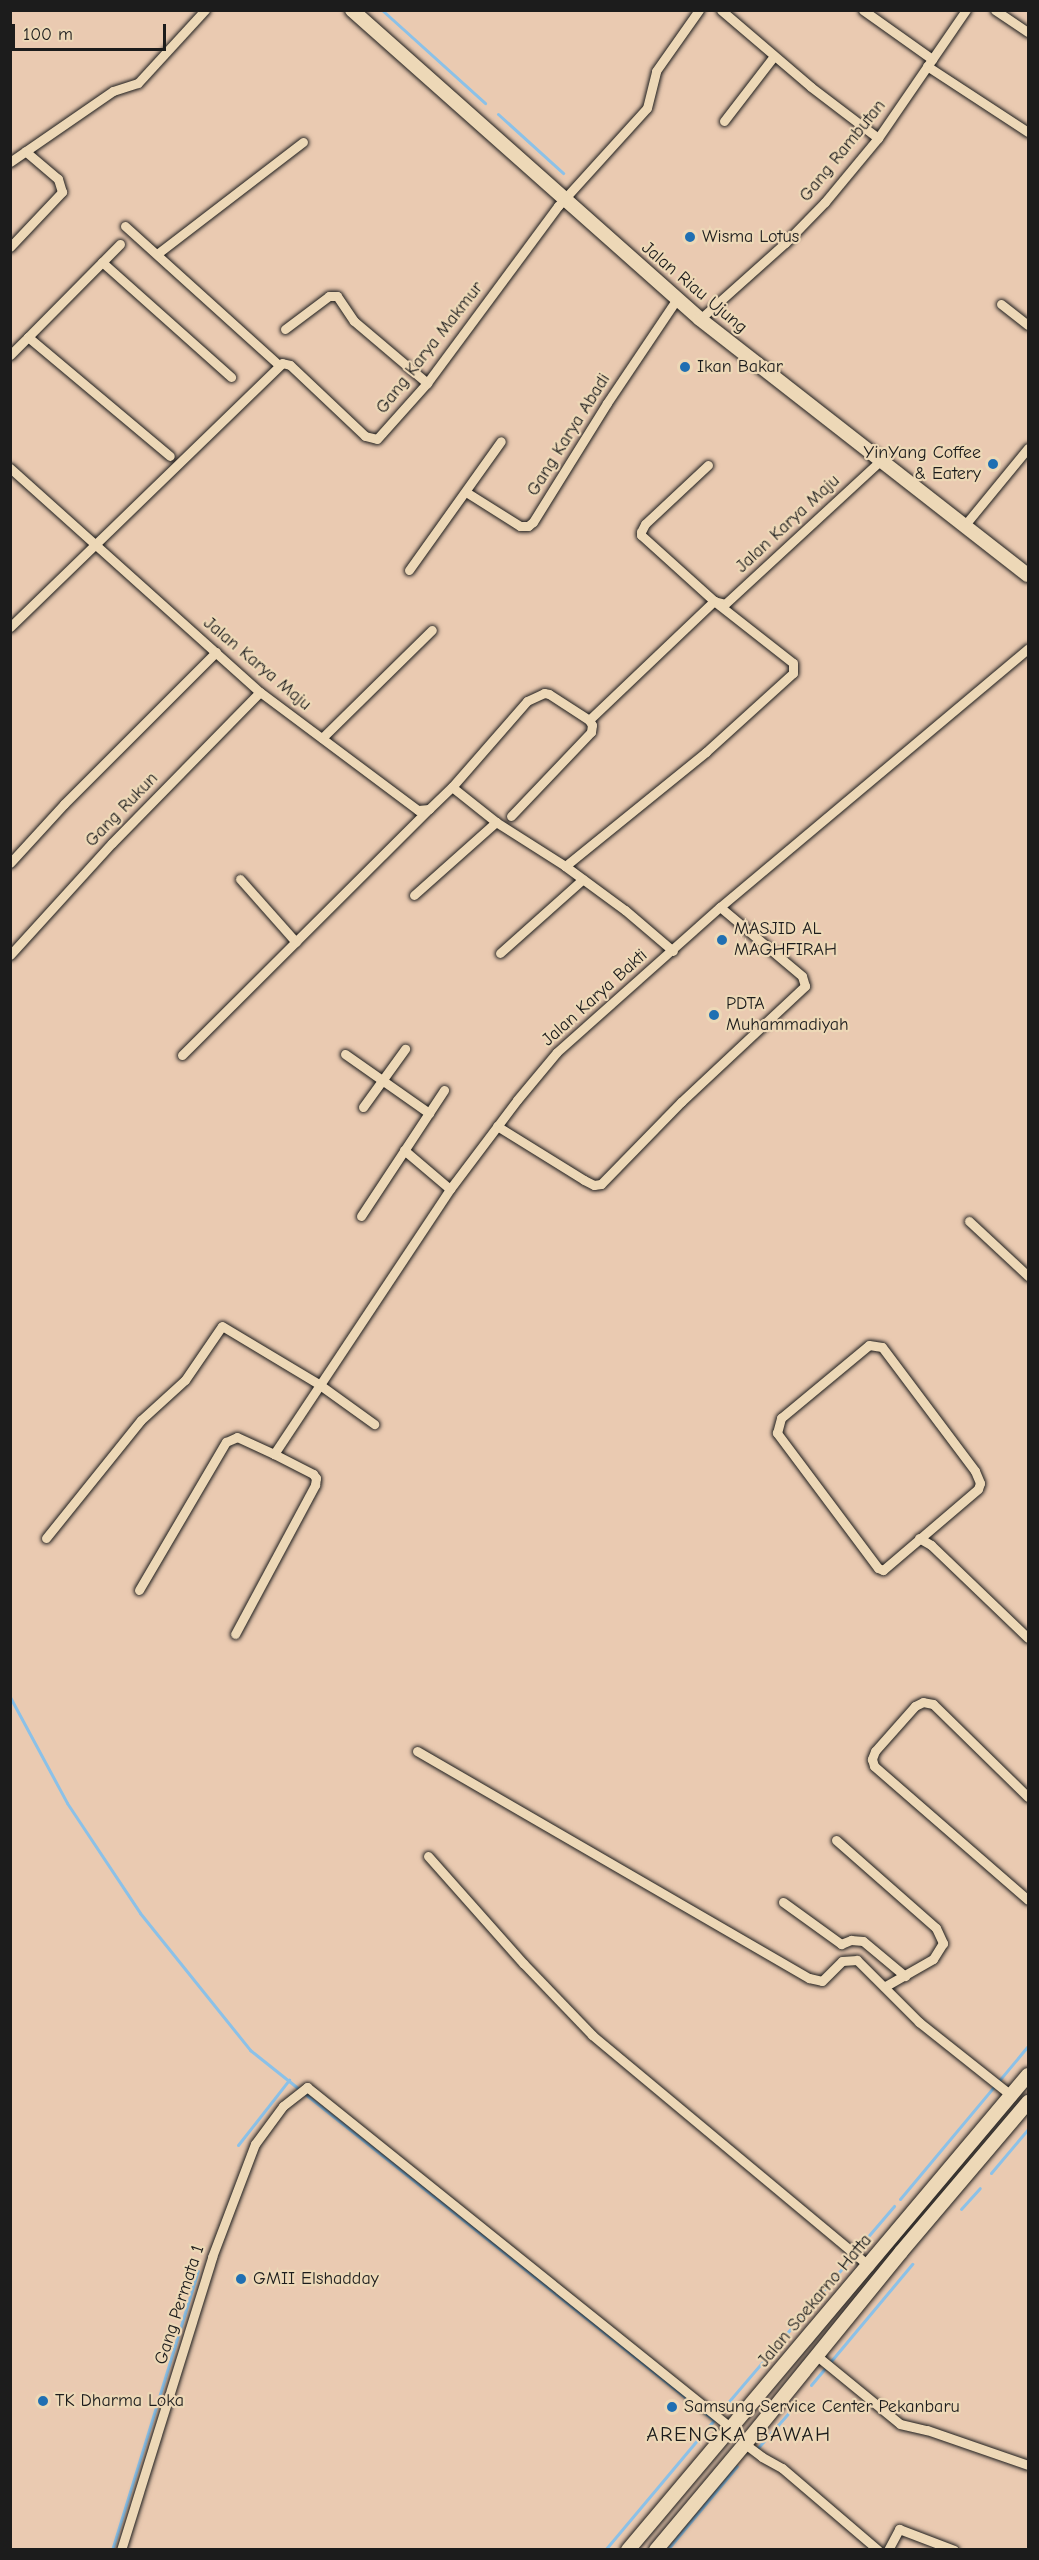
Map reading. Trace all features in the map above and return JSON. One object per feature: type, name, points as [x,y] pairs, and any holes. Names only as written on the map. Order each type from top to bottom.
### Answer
[{"type":"main road","name":"Jalan Riau Ujung","points":[[352,10],[700,319],[1029,575]]},
{"type":"main road","name":"Jalan Soekarno Hatta","points":[[628,2550],[1029,2075]]},
{"type":"main road","name":"Jalan Soekarno Hatta","points":[[656,2550],[749,2447],[1029,2102]]},
{"type":"street","points":[[10,162],[112,91],[138,83],[205,10]]},
{"type":"street","name":"Gang Karya Makmur","points":[[279,365],[282,363],[290,365],[372,439],[377,439],[427,383],[565,200],[647,108],[653,80],[662,60],[699,10]]},
{"type":"street","points":[[721,10],[774,56],[878,138]]},
{"type":"street","points":[[863,10],[930,62],[1029,132]]},
{"type":"street","name":"Gang Rambutan","points":[[700,319],[785,243],[825,202],[878,138],[966,10]]},
{"type":"street","points":[[995,10],[1029,32]]},
{"type":"street","points":[[724,121],[774,56]]},
{"type":"street","points":[[157,254],[303,142]]},
{"type":"street","points":[[10,247],[62,192],[58,178],[25,151]]},
{"type":"street","points":[[10,627],[279,365],[125,226]]},
{"type":"street","points":[[10,354],[120,244]]},
{"type":"street","points":[[102,262],[231,377]]},
{"type":"street","points":[[285,328],[329,296],[337,296],[354,321],[427,383]]},
{"type":"street","name":"Gang Karya Abadi","points":[[466,492],[520,526],[533,522],[607,403],[677,299]]},
{"type":"street","points":[[1001,304],[1029,325]]},
{"type":"street","points":[[28,337],[170,456]]},
{"type":"street","points":[[409,570],[501,441]]},
{"type":"street","points":[[964,526],[1029,448]]},
{"type":"street","name":"Jalan Karya Maju","points":[[511,816],[591,732],[590,722],[714,601],[725,604],[730,601],[881,460]]},
{"type":"street","points":[[565,866],[706,752],[793,673],[793,663],[714,601],[641,535],[645,524],[708,465]]},
{"type":"street","name":"Jalan Karya Maju","points":[[10,468],[260,692],[418,810],[429,809]]},
{"type":"street","points":[[322,738],[432,630]]},
{"type":"street","name":"Jalan Karya Bakti","points":[[274,1454],[450,1189],[557,1052],[720,907],[1029,649]]},
{"type":"street","points":[[10,863],[64,804],[216,652]]},
{"type":"street","name":"Gang Rukun","points":[[10,955],[112,843],[260,692]]},
{"type":"street","points":[[182,1055],[452,787],[534,696],[549,694],[590,722]]},
{"type":"street","points":[[452,787],[496,822],[583,879],[673,951]]},
{"type":"street","points":[[414,895],[496,822]]},
{"type":"street","points":[[240,879],[296,942]]},
{"type":"street","points":[[500,953],[583,879]]},
{"type":"street","points":[[497,1126],[584,1180],[594,1185],[601,1184],[681,1102],[805,986],[802,976],[720,907]]},
{"type":"street","points":[[363,1107],[405,1049]]},
{"type":"street","points":[[345,1054],[429,1113]]},
{"type":"street","points":[[361,1216],[444,1090]]},
{"type":"street","points":[[404,1150],[450,1189]]},
{"type":"street","points":[[969,1221],[1029,1276]]},
{"type":"street","points":[[46,1538],[141,1420],[185,1380],[221,1326],[320,1385],[374,1424]]},
{"type":"street","points":[[869,1346],[882,1347],[975,1471],[980,1483],[978,1490],[919,1538],[889,1567],[883,1570],[878,1568],[777,1433],[781,1418],[869,1346]]},
{"type":"street","points":[[139,1590],[226,1442],[237,1437],[313,1474],[316,1478],[315,1485],[235,1634]]},
{"type":"street","points":[[919,1538],[931,1545],[1029,1638]]},
{"type":"street","points":[[1029,1797],[933,1704],[923,1702],[915,1706],[875,1751],[872,1759],[874,1766],[1029,1900]]},
{"type":"street","points":[[417,1751],[809,1978],[822,1981],[842,1961],[852,1959],[920,2022],[1012,2096]]},
{"type":"street","points":[[836,1840],[936,1928],[942,1943],[933,1959],[884,1987]]},
{"type":"street","points":[[428,1856],[524,1964],[592,2035],[869,2266]]},
{"type":"street","points":[[783,1902],[841,1944],[851,1940],[863,1941],[905,1976]]},
{"type":"street","name":"Gang Permata 1","points":[[122,2550],[212,2257],[255,2144],[284,2106],[306,2087],[730,2427]]},
{"type":"street","points":[[819,2358],[900,2424],[1029,2465]]},
{"type":"street","points":[[749,2447],[782,2468],[878,2550]]},
{"type":"street","points":[[888,2550],[899,2529],[954,2550]]},
{"type":"waterway","points":[[382,10],[485,103]]},
{"type":"waterway","points":[[498,114],[563,173]]},
{"type":"waterway","points":[[10,1697],[67,1803],[140,1913],[250,2050],[714,2420]]},
{"type":"waterway","points":[[900,2199],[1028,2046]]},
{"type":"waterway","points":[[238,2145],[289,2080]]},
{"type":"waterway","points":[[991,2173],[1028,2129]]},
{"type":"waterway","points":[[961,2209],[980,2188]]},
{"type":"waterway","points":[[859,2247],[894,2206]]},
{"type":"waterway","points":[[719,2413],[849,2260]]},
{"type":"waterway","points":[[811,2385],[912,2264]]},
{"type":"waterway","points":[[112,2550],[198,2271]]},
{"type":"waterway","points":[[756,2450],[792,2409]]},
{"type":"waterway","points":[[605,2550],[714,2420]]},
{"type":"waterway","points":[[667,2550],[737,2466]]},
{"type":"place","name":"Wisma Lotus","points":[[690,237]]},
{"type":"place","name":"Ikan Bakar","points":[[685,367]]},
{"type":"place","name":"YinYang Coffee & Eatery","points":[[993,464]]},
{"type":"place","name":"MASJID AL MAGHFIRAH","points":[[722,940]]},
{"type":"place","name":"PDTA Muhammadiyah","points":[[714,1015]]},
{"type":"place","name":"GMII Elshadday","points":[[241,2279]]},
{"type":"place","name":"TK Dharma Loka","points":[[43,2401]]},
{"type":"place","name":"Samsung Service Center Pekanbaru","points":[[672,2407]]},
{"type":"district","name":"ARENGKA BAWAH","points":[[739,2434]]}]
